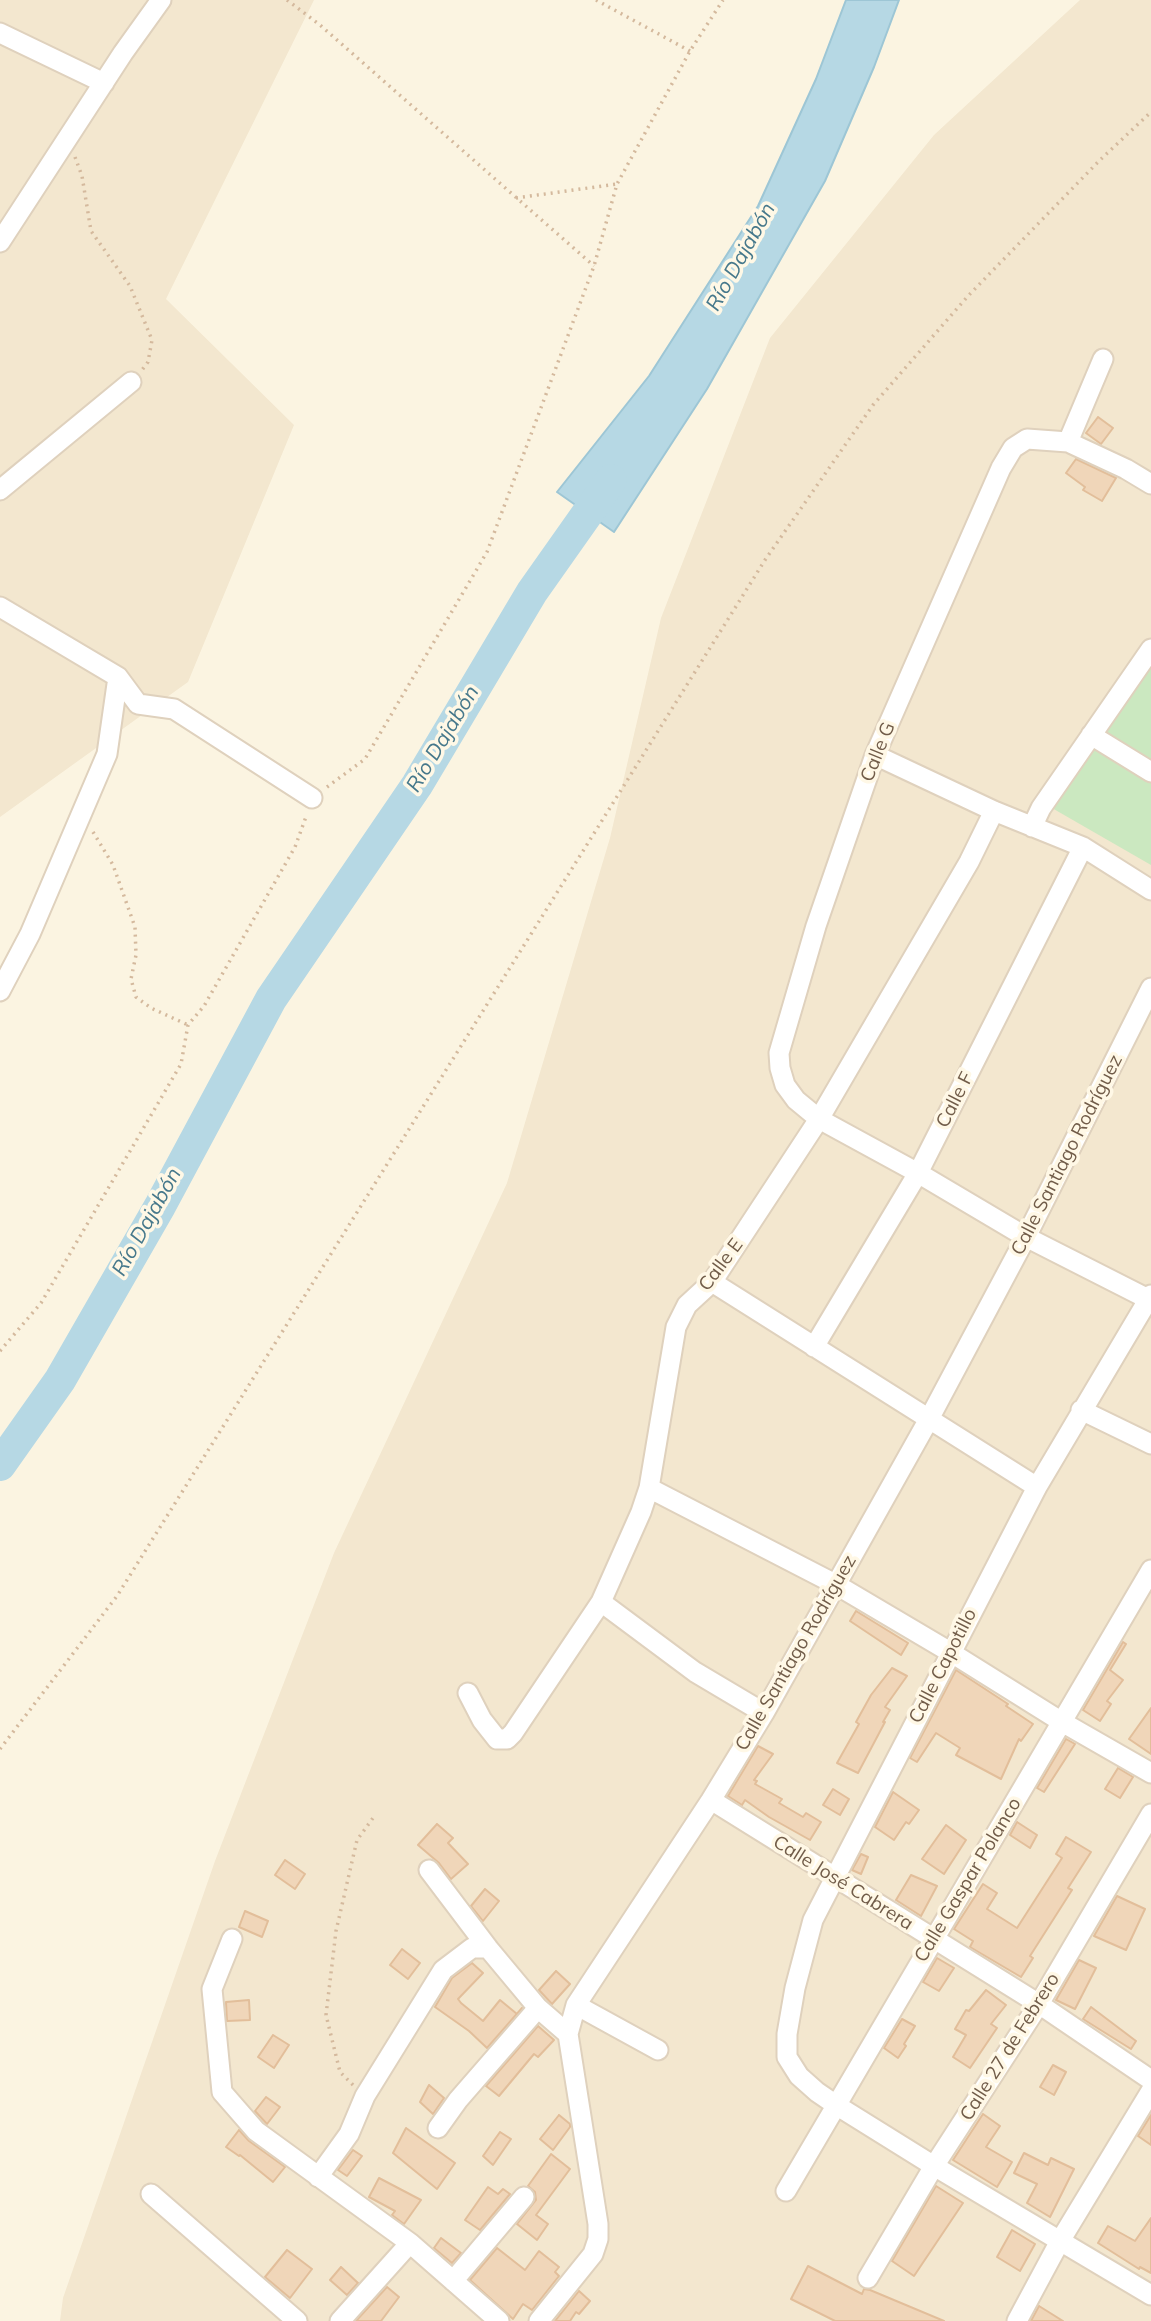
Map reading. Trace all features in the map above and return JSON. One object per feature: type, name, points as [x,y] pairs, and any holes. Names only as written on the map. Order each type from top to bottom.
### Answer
[{"type":"street","points":[[0,242],[8,211],[68,139],[161,0]]},
{"type":"street","points":[[0,33],[104,83]]},
{"type":"street","points":[[1103,359],[1068,442],[1151,484]]},
{"type":"street","points":[[0,490],[131,382]]},
{"type":"street","name":"Calle G","points":[[819,1119],[796,1100],[785,1085],[779,1053],[816,926],[875,755],[1000,468],[1013,448],[1027,439],[1068,442]]},
{"type":"street","points":[[0,607],[118,677],[138,704],[174,709],[312,797]]},
{"type":"street","points":[[1032,827],[1041,808],[1151,649]]},
{"type":"street","points":[[0,991],[30,934],[107,754],[118,677]]},
{"type":"street","points":[[1091,736],[1151,772]]},
{"type":"street","points":[[875,755],[994,811],[1083,847],[1151,890]]},
{"type":"street","name":"Calle E","points":[[468,1693],[482,1720],[497,1739],[507,1739],[601,1602],[649,1488],[676,1326],[687,1306],[712,1282],[819,1119],[969,862],[994,811]]},
{"type":"street","name":"Calle F","points":[[814,1347],[918,1173],[1083,847]]},
{"type":"street","name":"Calle Santiago Rodríguez","points":[[539,2321],[593,2255],[598,2239],[598,2224],[568,2034],[576,2004],[711,1800],[764,1713],[929,1419],[1026,1237],[1151,988]]},
{"type":"street","points":[[819,1119],[918,1173],[1026,1237],[1150,1297]]},
{"type":"street","points":[[712,1282],[1037,1487]]},
{"type":"street","name":"Calle Capotillo","points":[[836,2105],[799,2076],[787,2057],[787,2034],[795,1988],[814,1920],[1037,1487],[1150,1297]]},
{"type":"street","points":[[1081,1410],[1151,1444]]},
{"type":"street","points":[[649,1488],[835,1584],[1151,1773]]},
{"type":"street","name":"Calle Gaspar Polanco","points":[[786,2191],[1151,1570]]},
{"type":"street","points":[[601,1602],[695,1672],[764,1713]]},
{"type":"street","name":"Calle José Cabrera","points":[[711,1800],[835,1876],[932,1940],[1039,2004],[1151,2080]]},
{"type":"street","name":"Calle 27 de Febrero","points":[[867,2278],[934,2166],[1039,2004],[1151,1814]]},
{"type":"street","points":[[429,1870],[537,2008],[568,2034]]},
{"type":"street","points":[[232,1939],[212,1989],[222,2092],[256,2131],[410,2244],[499,2321]]},
{"type":"street","points":[[318,2177],[349,2134],[365,2096],[443,1970],[472,1948],[488,1948]]},
{"type":"street","points":[[576,2004],[658,2050]]},
{"type":"street","points":[[438,2128],[458,2100],[537,2008]]},
{"type":"street","points":[[1017,2321],[1060,2241],[1151,2091]]},
{"type":"street","points":[[836,2105],[1151,2295]]},
{"type":"street","points":[[150,2194],[297,2321]]},
{"type":"street","points":[[453,2281],[524,2197]]},
{"type":"street","points":[[340,2321],[410,2244]]},
{"type":"path","points":[[286,0],[320,25],[594,266]]},
{"type":"path","points":[[596,0],[690,51]]},
{"type":"path","points":[[0,1351],[41,1303],[181,1064],[188,1025],[204,1006],[295,847],[312,797],[365,759],[487,552],[594,266],[617,184],[690,51],[723,0]]},
{"type":"path","points":[[0,1749],[117,1596],[765,559],[873,405],[978,286],[1100,160],[1151,112]]},
{"type":"path","points":[[68,139],[82,176],[91,231],[130,286],[152,340],[148,362],[131,382]]},
{"type":"path","points":[[516,198],[617,184]]},
{"type":"path","points":[[82,815],[113,865],[135,927],[136,956],[131,979],[136,997],[151,1008],[188,1025]]},
{"type":"path","points":[[365,2096],[340,2072],[327,2015],[337,1931],[357,1840],[373,1818]]},
{"type":"shaded area","points":[[0,0],[314,0],[166,299],[294,425],[188,682],[0,817]]},
{"type":"shaded area","points":[[1080,0],[1151,0],[1151,2321],[60,2321],[63,2298],[215,1861],[334,1553],[507,1183],[610,838],[661,618],[770,338],[934,135]]},
{"type":"green space","points":[[1151,647],[1151,865],[1045,804]]},
{"type":"water","points":[[846,0],[899,0],[874,67],[825,181],[707,389],[614,532],[557,492],[649,376],[758,206],[816,79]]},
{"type":"building","points":[[1098,417],[1113,428],[1101,444],[1086,433]]},
{"type":"building","points":[[1076,459],[1116,478],[1102,501],[1083,490],[1085,487],[1066,473]]},
{"type":"building","points":[[856,1611],[908,1643],[901,1655],[850,1621]]},
{"type":"building","points":[[1123,1642],[1126,1644],[1110,1670],[1123,1680],[1107,1701],[1111,1704],[1100,1721],[1083,1710]]},
{"type":"building","points":[[892,1668],[907,1676],[885,1707],[890,1710],[858,1773],[837,1763],[859,1724],[856,1722],[871,1695]]},
{"type":"building","points":[[956,1670],[1033,1724],[1021,1741],[1019,1739],[1001,1779],[956,1755],[960,1748],[936,1733],[917,1762],[910,1758]]},
{"type":"building","points":[[1151,1708],[1151,1754],[1129,1739]]},
{"type":"building","points":[[1066,1739],[1075,1744],[1044,1792],[1037,1788]]},
{"type":"building","points":[[758,1746],[773,1754],[754,1780],[757,1781],[755,1784],[782,1799],[779,1803],[803,1817],[806,1813],[821,1822],[810,1840],[745,1800],[742,1805],[728,1796]]},
{"type":"building","points":[[1118,1768],[1133,1777],[1120,1798],[1105,1789]]},
{"type":"building","points":[[833,1789],[849,1799],[840,1815],[823,1805]]},
{"type":"building","points":[[893,1792],[919,1810],[909,1824],[906,1822],[894,1840],[875,1827]]},
{"type":"building","points":[[1017,1822],[1037,1835],[1030,1848],[1010,1835]]},
{"type":"building","points":[[437,1824],[453,1838],[448,1843],[468,1864],[451,1879],[439,1863],[418,1845]]},
{"type":"building","points":[[946,1825],[966,1840],[944,1874],[922,1859]]},
{"type":"building","points":[[1066,1837],[1091,1852],[1068,1888],[1072,1890],[1030,1956],[1033,1958],[1021,1977],[970,1947],[973,1941],[954,1929],[983,1884],[997,1893],[987,1909],[1017,1928],[1062,1858],[1056,1854]]},
{"type":"building","points":[[861,1854],[868,1857],[861,1874],[852,1870]]},
{"type":"building","points":[[285,1860],[305,1874],[295,1889],[275,1875]]},
{"type":"building","points":[[911,1875],[937,1886],[921,1916],[896,1900]]},
{"type":"building","points":[[485,1889],[499,1901],[483,1921],[471,1906]]},
{"type":"building","points":[[1117,1896],[1145,1909],[1126,1950],[1094,1936]]},
{"type":"building","points":[[245,1911],[268,1921],[262,1937],[239,1927]]},
{"type":"building","points":[[402,1949],[420,1963],[408,1979],[390,1965]]},
{"type":"building","points":[[937,1958],[954,1968],[939,1991],[923,1982]]},
{"type":"building","points":[[1079,1960],[1096,1968],[1075,2009],[1056,2000]]},
{"type":"building","points":[[472,1963],[483,1973],[458,1999],[461,2003],[483,2021],[500,2000],[517,2014],[487,2048],[469,2031],[435,2007],[452,1978]]},
{"type":"building","points":[[556,1971],[570,1984],[552,2004],[539,1990]]},
{"type":"building","points":[[986,1990],[1006,2005],[991,2024],[997,2028],[970,2068],[953,2057],[966,2035],[955,2029],[966,2010],[969,2011]]},
{"type":"building","points":[[249,2000],[250,2020],[227,2021],[226,2002]]},
{"type":"building","points":[[1091,2007],[1136,2041],[1131,2049],[1083,2019]]},
{"type":"building","points":[[902,2019],[915,2026],[898,2058],[884,2048]]},
{"type":"building","points":[[538,2026],[554,2040],[538,2057],[534,2054],[499,2096],[486,2086]]},
{"type":"building","points":[[273,2035],[289,2045],[274,2068],[258,2057]]},
{"type":"building","points":[[1053,2065],[1066,2072],[1054,2095],[1040,2087]]},
{"type":"building","points":[[429,2085],[444,2098],[433,2114],[420,2102]]},
{"type":"building","points":[[266,2097],[280,2107],[267,2124],[255,2111]]},
{"type":"building","points":[[983,2114],[1000,2126],[986,2147],[1012,2162],[997,2187],[953,2160]]},
{"type":"building","points":[[559,2115],[570,2127],[553,2150],[540,2139]]},
{"type":"building","points":[[1151,2115],[1151,2145],[1138,2136]]},
{"type":"building","points":[[406,2128],[455,2163],[437,2189],[393,2153]]},
{"type":"building","points":[[239,2130],[249,2141],[285,2167],[273,2182],[226,2147]]},
{"type":"building","points":[[500,2132],[511,2139],[493,2165],[483,2156]]},
{"type":"building","points":[[353,2150],[362,2156],[347,2176],[338,2170]]},
{"type":"building","points":[[1024,2153],[1048,2165],[1051,2158],[1074,2169],[1050,2217],[1027,2203],[1037,2184],[1014,2173]]},
{"type":"building","points":[[551,2154],[570,2169],[536,2215],[548,2224],[537,2240],[517,2224],[536,2200],[535,2192],[528,2186]]},
{"type":"building","points":[[379,2178],[421,2200],[404,2224],[392,2215],[395,2211],[369,2197]]},
{"type":"building","points":[[936,2186],[963,2203],[914,2276],[892,2261]]},
{"type":"building","points":[[488,2187],[498,2194],[503,2189],[510,2194],[480,2230],[465,2220]]},
{"type":"building","points":[[1151,2218],[1151,2273],[1140,2267],[1139,2269],[1098,2243],[1108,2226],[1135,2241]]},
{"type":"building","points":[[1012,2230],[1035,2244],[1020,2271],[997,2257]]},
{"type":"building","points":[[441,2238],[461,2253],[452,2263],[434,2248]]},
{"type":"building","points":[[497,2248],[525,2270],[539,2251],[559,2267],[555,2272],[559,2276],[532,2310],[523,2304],[513,2319],[470,2280]]},
{"type":"building","points":[[287,2250],[312,2269],[290,2298],[265,2277]]},
{"type":"building","points":[[808,2266],[862,2294],[864,2289],[870,2290],[944,2321],[835,2321],[791,2299]]},
{"type":"building","points":[[341,2267],[358,2283],[347,2295],[330,2280]]},
{"type":"building","points":[[387,2287],[399,2297],[381,2321],[356,2321]]},
{"type":"building","points":[[579,2291],[590,2301],[579,2314],[576,2312],[570,2321],[555,2321]]},
{"type":"building","points":[[1039,2306],[1063,2321],[1031,2321]]},
{"type":"waterway","name":"Río Dajabón","points":[[0,1465],[60,1380],[160,1206],[271,999],[417,785],[532,592],[611,480]]}]
